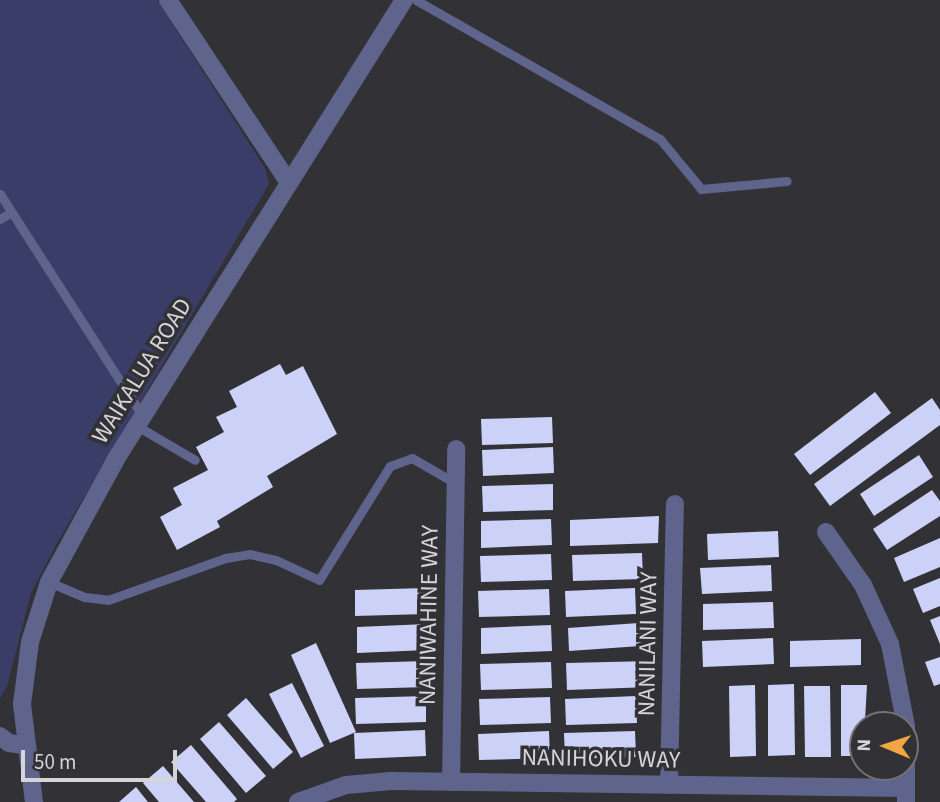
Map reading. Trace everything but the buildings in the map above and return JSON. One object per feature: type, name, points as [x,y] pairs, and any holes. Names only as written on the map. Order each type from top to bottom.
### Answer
[{"type":"street","points":[[168,0],[287,180]]},
{"type":"street","name":"WAIKALUA ROAD","points":[[28,800],[24,745],[24,673],[49,582],[140,421],[287,180],[404,0]]},
{"type":"street","name":"NANIWAHINE WAY","points":[[451,782],[456,449]]},
{"type":"street","name":"NANILANI WAY","points":[[669,785],[675,504]]},
{"type":"street","points":[[826,532],[863,585],[890,644],[903,700],[906,795]]},
{"type":"street","points":[[0,736],[9,743],[24,745]]},
{"type":"street","name":"NANIHOKU WAY","points":[[298,802],[368,782],[669,785],[906,795]]},
{"type":"lane","points":[[416,0],[660,139],[701,189],[787,181]]},
{"type":"lane","points":[[0,194],[140,421],[195,460]]},
{"type":"lane","points":[[0,219],[11,212]]},
{"type":"lane","points":[[49,582],[85,597],[108,600],[225,558],[250,554],[319,580],[390,466],[412,458],[455,484]]},
{"type":"shaded area","points":[[0,0],[157,0],[265,168],[269,184],[57,543],[31,593],[7,686],[0,698]]}]
